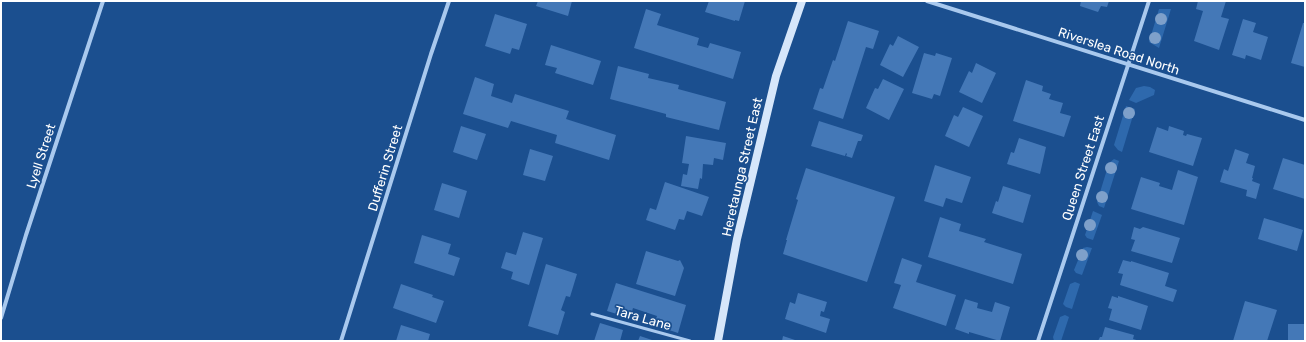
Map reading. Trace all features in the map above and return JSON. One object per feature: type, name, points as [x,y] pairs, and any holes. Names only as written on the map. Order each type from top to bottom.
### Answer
[{"type":"main road","name":"Heretaunga Street East","points":[[718,341],[737,239],[776,76],[802,1]]},
{"type":"street","name":"Lyell Street","points":[[1,318],[26,235],[102,1]]},
{"type":"street","name":"Dufferin Street","points":[[341,341],[449,1]]},
{"type":"street","name":"Riverslea Road North","points":[[927,1],[1305,120]]},
{"type":"street","name":"Queen Street East","points":[[1038,341],[1149,1]]},
{"type":"lane","name":"Tara Lane","points":[[592,314],[690,341]]},
{"type":"shaded area","points":[[1159,9],[1171,9],[1159,48],[1149,42]]},
{"type":"shaded area","points":[[1144,86],[1155,90],[1154,95],[1136,103],[1129,100],[1136,88]]},
{"type":"shaded area","points":[[1126,106],[1135,109],[1122,152],[1114,145]]},
{"type":"shaded area","points":[[1114,159],[1119,161],[1104,208],[1099,206],[1097,202],[1109,163]]},
{"type":"shaded area","points":[[1093,211],[1102,215],[1093,240],[1087,238],[1085,235]]},
{"type":"shaded area","points":[[1083,248],[1092,248],[1082,275],[1076,273],[1074,270]]},
{"type":"shaded area","points":[[1075,282],[1080,284],[1072,309],[1063,304],[1070,284]]},
{"type":"shaded area","points":[[1065,315],[1069,317],[1061,341],[1054,341],[1053,337],[1060,317]]},
{"type":"building","points":[[538,1],[572,1],[568,16],[536,6]]},
{"type":"building","points":[[709,1],[745,1],[739,21],[705,12]]},
{"type":"building","points":[[1081,1],[1109,1],[1107,7],[1101,6],[1098,12],[1080,6]]},
{"type":"building","points":[[1198,1],[1226,1],[1221,17],[1229,19],[1219,50],[1194,41],[1203,11],[1196,9]]},
{"type":"building","points":[[646,9],[661,14],[657,25],[699,38],[697,45],[708,48],[710,43],[741,52],[733,79],[634,48]]},
{"type":"building","points":[[495,14],[527,24],[519,50],[512,48],[510,54],[485,46]]},
{"type":"building","points":[[1243,19],[1256,23],[1253,32],[1268,37],[1261,60],[1246,55],[1245,59],[1232,55]]},
{"type":"building","points":[[848,21],[879,31],[873,49],[866,47],[843,119],[813,109],[820,88],[823,89],[833,60],[835,61]]},
{"type":"building","points":[[1303,23],[1305,23],[1305,67],[1291,63]]},
{"type":"building","points":[[898,36],[919,47],[903,77],[880,65],[890,44],[893,46]]},
{"type":"building","points":[[551,45],[601,61],[593,85],[555,73],[557,68],[545,65]]},
{"type":"building","points":[[924,53],[935,56],[936,53],[952,58],[940,96],[934,94],[932,99],[912,93]]},
{"type":"building","points":[[976,63],[996,73],[982,103],[959,92],[969,71],[972,73]]},
{"type":"building","points":[[618,66],[649,74],[648,78],[679,85],[678,89],[726,102],[719,130],[666,117],[666,114],[610,99]]},
{"type":"building","points":[[475,77],[494,84],[491,96],[512,103],[515,94],[569,111],[566,119],[616,135],[609,160],[555,143],[557,135],[511,121],[508,128],[463,114]]},
{"type":"building","points":[[883,79],[904,89],[889,120],[866,108],[875,88],[878,89]]},
{"type":"building","points":[[1026,80],[1043,86],[1042,91],[1051,94],[1049,99],[1063,103],[1060,113],[1071,116],[1064,137],[1013,121]]},
{"type":"building","points":[[963,107],[983,116],[969,147],[945,136],[954,115],[958,117]]},
{"type":"building","points":[[819,121],[863,135],[861,141],[858,141],[852,158],[846,156],[846,153],[845,156],[811,146]]},
{"type":"building","points":[[461,126],[486,134],[477,160],[453,152]]},
{"type":"building","points":[[1169,126],[1184,131],[1183,135],[1186,136],[1187,134],[1202,138],[1193,166],[1149,152],[1157,127],[1168,131]]},
{"type":"building","points":[[686,136],[726,143],[723,160],[714,158],[713,165],[703,164],[702,179],[700,178],[698,189],[681,186],[683,174],[687,175],[689,164],[682,163]]},
{"type":"building","points":[[1019,138],[1046,147],[1040,174],[1007,164],[1011,152],[1014,153]]},
{"type":"building","points":[[530,149],[553,156],[545,181],[523,175]]},
{"type":"building","points":[[1235,149],[1249,154],[1246,163],[1255,166],[1252,181],[1260,184],[1256,199],[1246,196],[1247,190],[1220,182],[1224,169],[1228,171]]},
{"type":"building","points":[[1283,158],[1305,165],[1305,199],[1273,189]]},
{"type":"building","points":[[935,165],[971,177],[962,203],[946,198],[943,207],[924,201]]},
{"type":"building","points":[[806,168],[895,197],[867,282],[783,254],[798,200],[796,199]]},
{"type":"building","points":[[1178,170],[1198,177],[1184,225],[1131,209],[1141,177],[1160,183],[1159,186],[1172,190]]},
{"type":"building","points":[[665,182],[709,197],[702,216],[687,211],[684,220],[679,219],[675,230],[646,220],[650,208],[656,210]]},
{"type":"building","points":[[442,183],[467,191],[459,218],[434,210]]},
{"type":"building","points":[[1003,186],[1031,195],[1023,223],[992,213],[996,201],[998,202]]},
{"type":"building","points":[[940,217],[961,224],[959,231],[986,239],[984,242],[1022,254],[1013,284],[928,257]]},
{"type":"building","points":[[1264,218],[1303,230],[1297,251],[1258,239]]},
{"type":"building","points":[[1134,227],[1140,229],[1143,227],[1180,238],[1172,263],[1131,251],[1135,240],[1131,239]]},
{"type":"building","points":[[523,232],[543,238],[529,285],[511,279],[513,272],[501,268],[506,252],[516,255]]},
{"type":"building","points":[[422,235],[451,244],[448,254],[460,258],[454,276],[414,263]]},
{"type":"building","points":[[646,251],[678,261],[680,260],[684,268],[675,296],[636,284]]},
{"type":"building","points":[[902,258],[922,265],[916,282],[956,295],[946,326],[893,308],[901,285],[894,283]]},
{"type":"building","points":[[1123,260],[1131,261],[1169,273],[1165,286],[1177,290],[1173,302],[1120,285],[1123,274],[1118,273]]},
{"type":"building","points":[[546,264],[577,274],[570,297],[566,296],[561,310],[565,312],[558,335],[528,326]]},
{"type":"building","points":[[616,283],[686,305],[678,333],[654,325],[657,316],[633,308],[630,318],[607,311]]},
{"type":"building","points":[[401,284],[433,295],[432,297],[444,301],[436,323],[393,308]]},
{"type":"building","points":[[798,293],[827,302],[824,312],[821,311],[820,316],[830,319],[826,333],[785,319],[790,302],[795,304]]},
{"type":"building","points":[[1112,296],[1118,298],[1118,296],[1148,306],[1141,330],[1109,320],[1112,309],[1108,308]]},
{"type":"building","points":[[965,299],[978,303],[977,308],[992,312],[995,302],[1010,307],[1000,341],[969,332],[969,334],[955,329]]},
{"type":"building","points":[[1245,301],[1277,310],[1267,341],[1233,341]]},
{"type":"building","points":[[600,323],[623,330],[620,341],[594,341]]},
{"type":"building","points":[[1288,324],[1305,324],[1305,341],[1288,341]]},
{"type":"building","points":[[401,325],[430,334],[428,341],[396,341]]},
{"type":"building","points":[[1105,327],[1134,335],[1133,339],[1140,341],[1098,341],[1100,337],[1102,337]]},
{"type":"building","points":[[640,336],[655,341],[638,341]]},
{"type":"building","points":[[783,336],[798,341],[782,341]]}]
